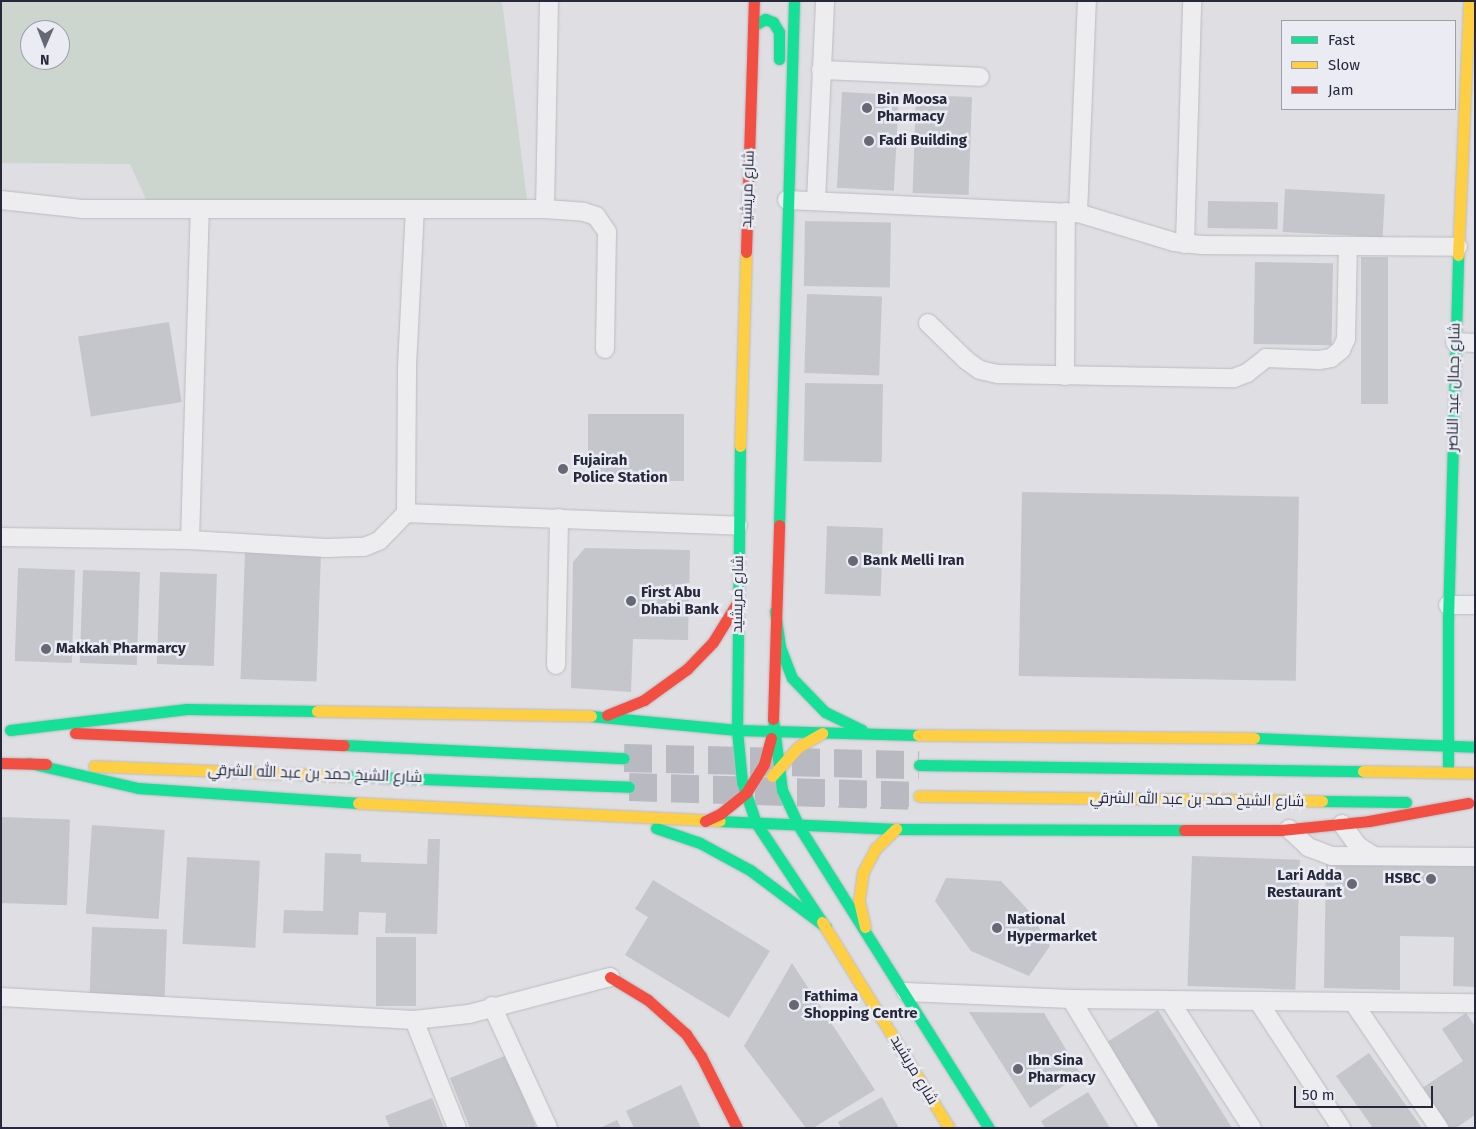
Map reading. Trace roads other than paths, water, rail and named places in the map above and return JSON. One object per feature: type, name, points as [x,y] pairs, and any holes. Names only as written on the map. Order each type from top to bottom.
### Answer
[{"type":"main road","name":"شارع مريشيد","points":[[754,1],[737,603],[737,730],[746,793],[756,823],[826,927],[949,1128]]},
{"type":"main road","points":[[794,1],[778,479],[773,731],[782,790],[798,825],[906,992],[989,1128]]},
{"type":"main road","name":"شارع جمال عبد الناصر","points":[[1448,772],[1448,605],[1455,342],[1458,247],[1471,85],[1469,1]]},
{"type":"main road","points":[[753,26],[765,19],[773,22],[779,32],[779,74]]},
{"type":"main road","points":[[778,100],[782,123],[789,142]]},
{"type":"main road","points":[[603,716],[644,700],[687,669],[713,642],[737,603]]},
{"type":"main road","points":[[775,611],[785,664],[804,693],[838,720],[883,735]]},
{"type":"main road","points":[[6,730],[133,712],[187,709],[603,716],[737,730],[883,735],[1236,737],[1475,747]]},
{"type":"main road","name":"شارع الشيخ حمد بن عبد الله الشرقي","points":[[6,730],[624,758]]},
{"type":"main road","points":[[705,821],[720,814],[746,793],[764,764],[773,731]]},
{"type":"main road","points":[[766,788],[778,766],[798,747],[822,733]]},
{"type":"main road","name":"شارع الشيخ حمد بن عبد الله الشرقي","points":[[1,762],[629,787]]},
{"type":"main road","points":[[29,763],[107,782],[169,791],[618,818],[896,829],[1289,829],[1342,824],[1471,803]]},
{"type":"main road","name":"شارع الشيخ حمد بن عبد الله الشرقي","points":[[919,765],[1475,773]]},
{"type":"main road","name":"شارع الشيخ حمد بن عبد الله الشرقي","points":[[919,796],[1471,803]]},
{"type":"main road","points":[[756,823],[761,799]]},
{"type":"main road","points":[[618,818],[673,833],[725,856],[774,886],[826,927]]},
{"type":"main road","points":[[864,927],[859,900],[863,872],[876,848],[896,829]]},
{"type":"main road","points":[[610,977],[648,1000],[686,1034],[702,1056],[737,1128]]},
{"type":"street","points":[[545,209],[549,1]]},
{"type":"street","points":[[816,201],[825,1]]},
{"type":"street","points":[[1065,376],[1072,212],[1087,1]]},
{"type":"street","points":[[1184,244],[1192,1]]},
{"type":"street","points":[[821,70],[980,77]]},
{"type":"street","points":[[1,200],[82,209],[545,209],[584,212],[596,216],[604,223],[607,232],[605,349]]},
{"type":"street","points":[[787,200],[1072,212],[1184,244],[1458,247]]},
{"type":"street","points":[[1,537],[190,540],[326,548],[364,547],[379,541],[406,513],[406,366],[415,209]]},
{"type":"street","points":[[190,540],[200,210]]},
{"type":"street","points":[[928,323],[966,360],[980,370],[997,374],[1234,378],[1247,373],[1256,363],[1266,358],[1331,358],[1341,350],[1346,339],[1348,247]]},
{"type":"street","points":[[1455,342],[1475,343]]},
{"type":"street","points":[[406,513],[738,526]]},
{"type":"street","points":[[556,666],[559,518]]},
{"type":"street","points":[[1448,605],[1475,605]]},
{"type":"street","points":[[1342,824],[1358,846],[1374,856]]},
{"type":"street","points":[[1289,829],[1300,843],[1319,853],[1374,856],[1475,857]]},
{"type":"street","points":[[1,997],[414,1020],[459,1016],[610,977]]},
{"type":"street","points":[[906,992],[1071,999],[1473,1005]]},
{"type":"street","points":[[1071,999],[1149,1128]]},
{"type":"street","points":[[1170,1001],[1252,1128]]},
{"type":"street","points":[[1258,1001],[1340,1128]]},
{"type":"street","points":[[1353,1002],[1439,1128]]},
{"type":"street","points":[[492,1006],[548,1128]]},
{"type":"street","points":[[414,1020],[457,1128]]},
{"type":"tunnel","points":[[624,758],[919,765]]},
{"type":"tunnel","points":[[629,787],[919,796]]},
{"type":"place","name":"Bin Moosa Pharmacy","points":[[867,108]]},
{"type":"place","name":"Fadi Building","points":[[869,141]]},
{"type":"place","name":"Fujairah Police Station","points":[[563,469]]},
{"type":"place","name":"Bank Melli Iran","points":[[853,561]]},
{"type":"place","name":"First Abu Dhabi Bank","points":[[631,601]]},
{"type":"place","name":"Makkah Pharmarcy","points":[[46,649]]},
{"type":"place","name":"HSBC","points":[[1431,879]]},
{"type":"place","name":"Lari Adda Restaurant","points":[[1352,884]]},
{"type":"place","name":"National Hypermarket","points":[[997,928]]},
{"type":"place","name":"Fathima Shopping Centre","points":[[794,1005]]},
{"type":"place","name":"Ibn Sina Pharmacy","points":[[1018,1069]]}]
